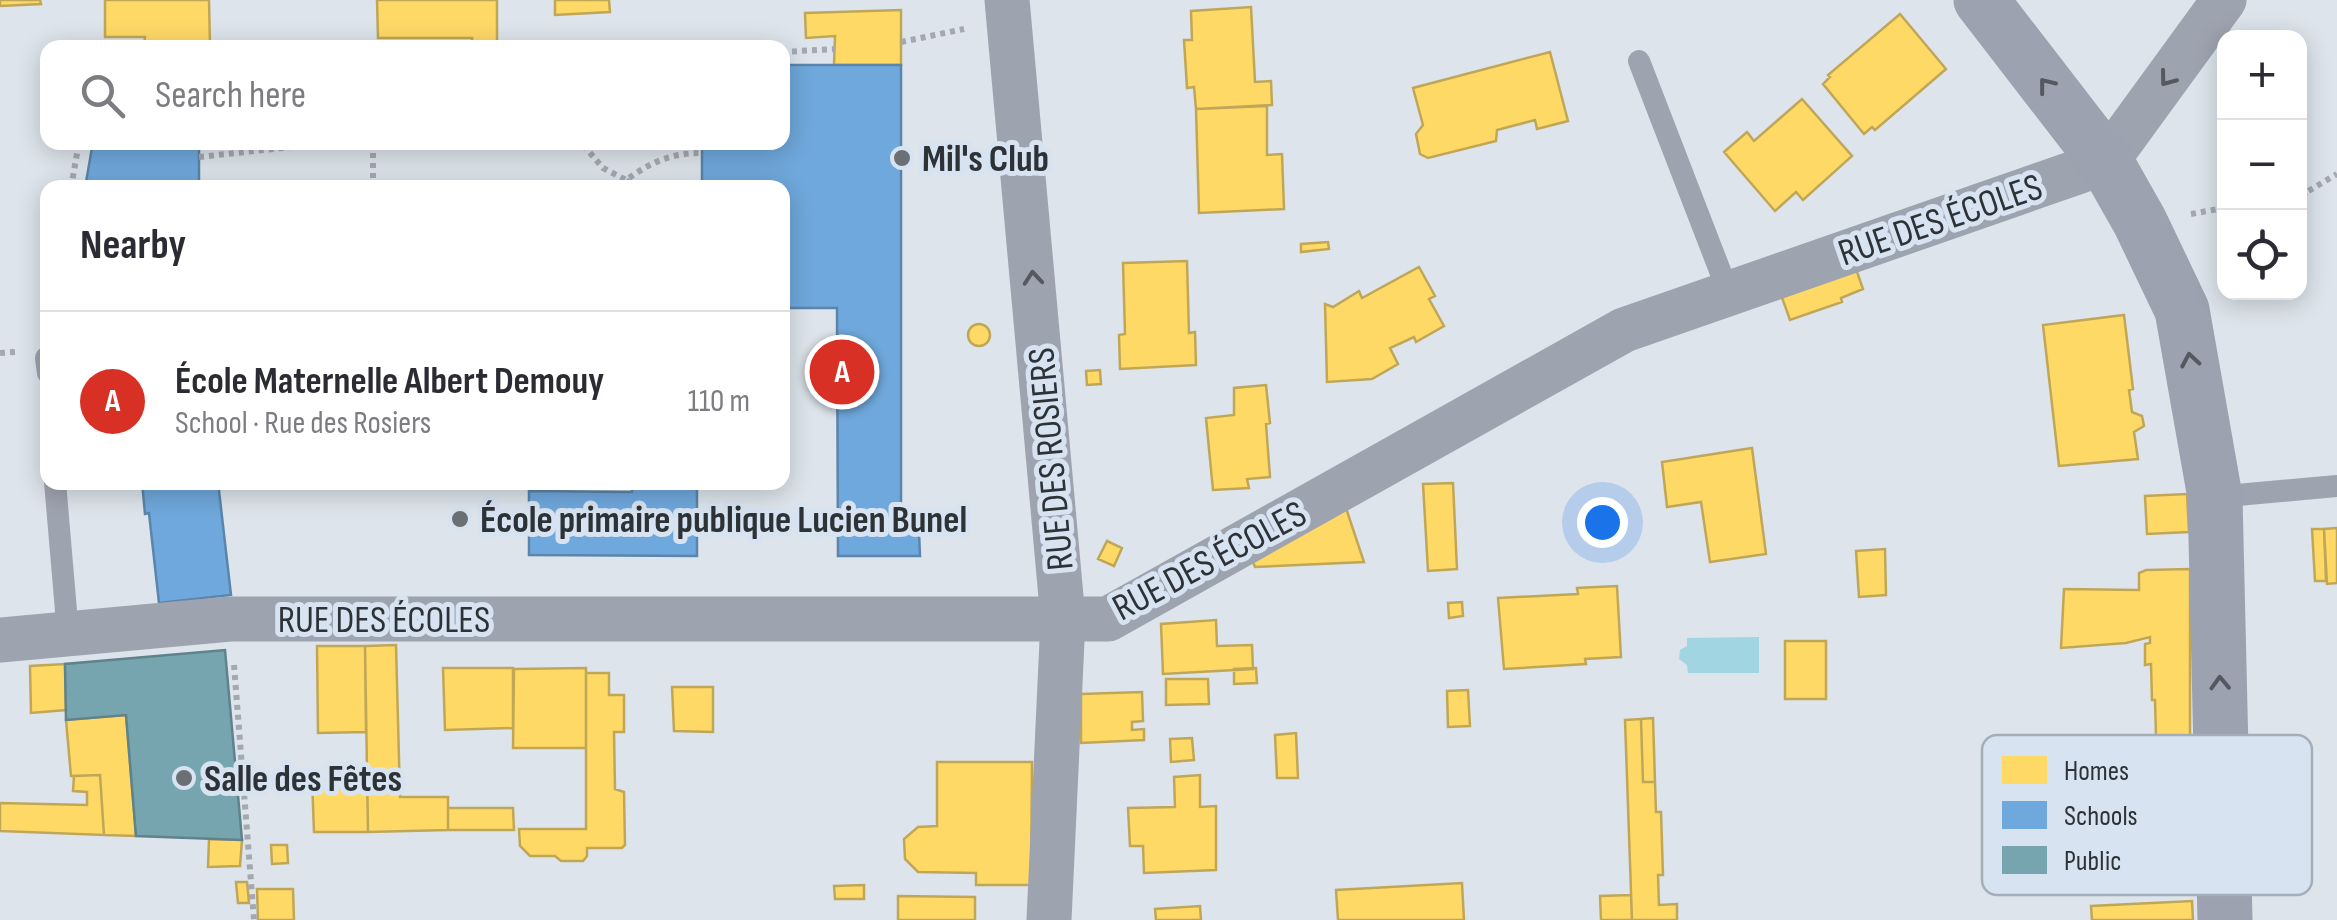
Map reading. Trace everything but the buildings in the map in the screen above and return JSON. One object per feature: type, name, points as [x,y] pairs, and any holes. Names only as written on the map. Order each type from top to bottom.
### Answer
[{"type":"main road","points":[[1981,0],[2106,162],[2182,310],[2215,497],[2220,735]]},
{"type":"main road","points":[[2223,895],[2224,920]]},
{"type":"street","points":[[2106,162],[2224,0]]},
{"type":"street","name":"RUE DES ROSIERS","points":[[1008,10],[1063,619],[1049,920]]},
{"type":"street","name":"RUE DES ÉCOLES","points":[[0,640],[230,619],[1108,619],[1624,330],[2106,162]]},
{"type":"lane","points":[[1639,61],[1729,294]]},
{"type":"lane","points":[[2215,497],[2337,486]]},
{"type":"lane","points":[[57,490],[68,634]]},
{"type":"path","points":[[901,42],[1008,10]]},
{"type":"path","points":[[790,52],[835,49]]},
{"type":"path","points":[[73,180],[78,150]]},
{"type":"path","points":[[199,158],[268,150]]},
{"type":"path","points":[[373,180],[374,150]]},
{"type":"path","points":[[590,150],[603,168],[626,180],[652,162],[679,153],[702,153]]},
{"type":"path","points":[[2307,193],[2337,174]]},
{"type":"path","points":[[230,619],[254,920]]},
{"type":"water","points":[[1759,637],[1759,673],[1688,673],[1687,665],[1679,659],[1687,638]]},
{"type":"place","name":"Mil's Club","points":[[902,158]]},
{"type":"place","name":"École Maternelle Albert Demouy","points":[[842,372]]},
{"type":"place","name":"École primaire publique Lucien Bunel","points":[[460,519]]},
{"type":"place","name":"Salle des Fêtes","points":[[184,778]]}]
